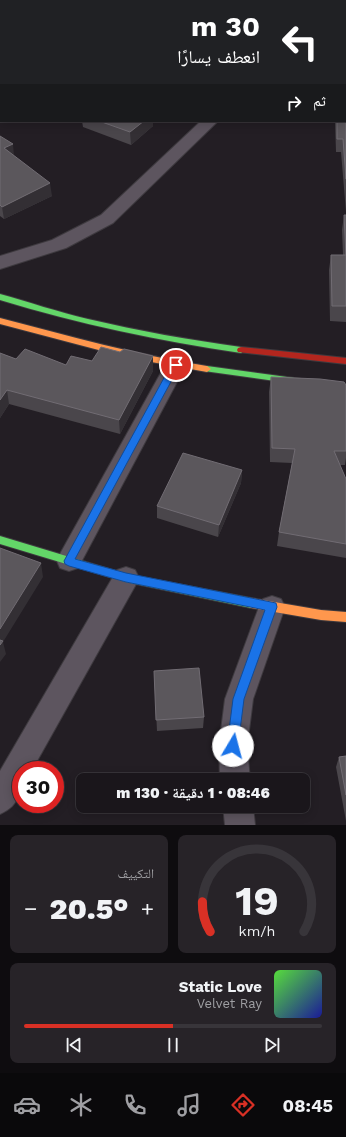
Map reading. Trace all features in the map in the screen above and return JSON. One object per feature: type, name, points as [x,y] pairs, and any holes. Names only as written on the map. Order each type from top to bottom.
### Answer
[{"type":"street","points":[[0,263],[60,244],[107,219],[209,122]]},
{"type":"street","points":[[0,297],[41,311],[154,338],[274,354],[346,361]]},
{"type":"street","points":[[0,322],[176,365],[346,388]]},
{"type":"street","points":[[69,561],[176,365]]},
{"type":"street","points":[[0,540],[126,578],[272,607],[321,615],[346,617]]},
{"type":"street","points":[[0,799],[126,578]]},
{"type":"street","points":[[235,773],[233,746],[239,699],[272,607]]},
{"type":"street","points":[[239,813],[240,825]]},
{"type":"building","points":[[102,122],[143,122],[130,132]]},
{"type":"building","points":[[337,122],[346,122],[346,179],[343,139],[337,139]]},
{"type":"building","points":[[0,136],[13,144],[4,148],[50,183],[2,207],[0,205]]},
{"type":"building","points":[[344,215],[346,215],[346,255]]},
{"type":"building","points":[[331,255],[346,255],[346,306],[332,306]]},
{"type":"building","points":[[101,347],[120,352],[124,349],[153,356],[119,420],[7,390],[0,400],[0,353],[16,359],[25,349],[66,365],[71,356],[92,361]]},
{"type":"building","points":[[271,377],[320,379],[344,382],[346,385],[346,451],[334,451],[346,479],[346,544],[279,532],[295,449],[272,448]]},
{"type":"building","points":[[183,453],[242,470],[219,525],[157,506]]},
{"type":"building","points":[[0,548],[41,563],[0,629]]},
{"type":"building","points":[[199,668],[204,717],[156,720],[154,671]]},
{"type":"building","points":[[346,756],[346,795],[339,757]]},
{"type":"traffic: fast","points":[[0,297],[119,329],[179,341],[241,350]]},
{"type":"traffic: fast","points":[[207,369],[346,388]]},
{"type":"traffic: fast","points":[[0,540],[126,578],[251,603]]},
{"type":"traffic: slow","points":[[0,321],[129,355],[207,369]]},
{"type":"traffic: slow","points":[[251,603],[321,615],[346,617]]},
{"type":"traffic: jam","points":[[241,350],[346,361]]},
{"type":"route","points":[[176,365],[69,561],[126,578],[272,607],[239,699],[233,746]]}]
